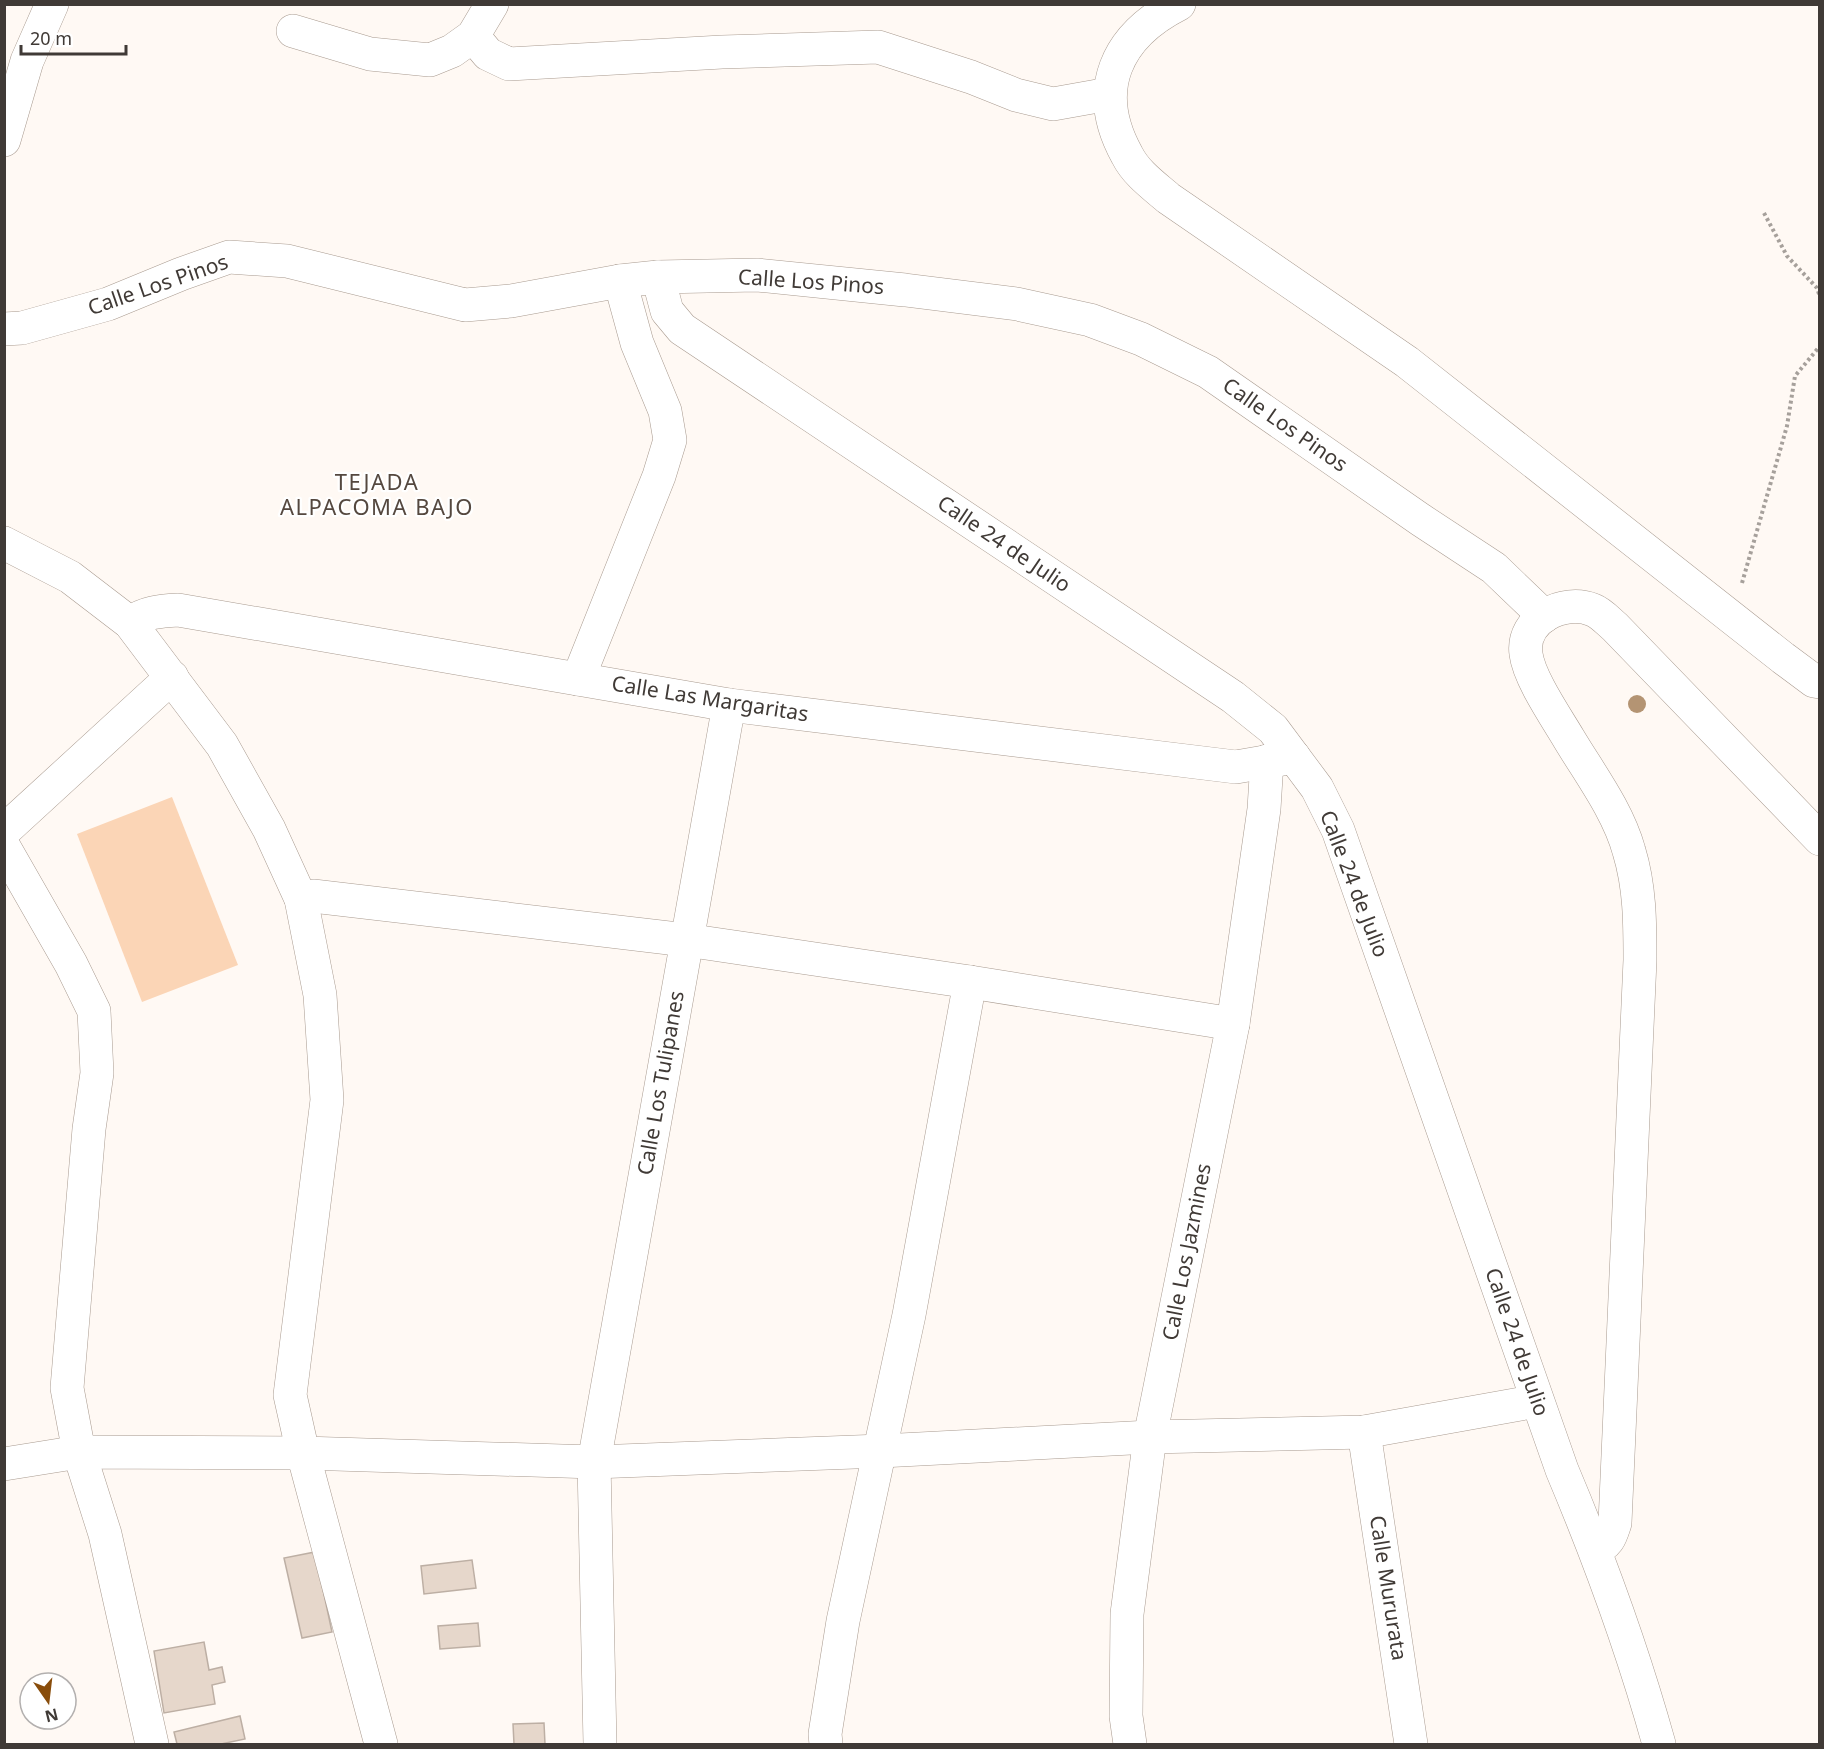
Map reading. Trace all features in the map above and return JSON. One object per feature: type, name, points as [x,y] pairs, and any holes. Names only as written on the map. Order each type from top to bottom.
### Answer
[{"type":"street","points":[[4,140],[27,61],[52,4]]},
{"type":"street","points":[[293,31],[370,54],[430,60],[452,51],[473,36],[492,4]]},
{"type":"street","points":[[1179,4],[1161,14],[1133,38],[1117,62],[1109,94],[1115,123],[1126,155],[1139,172],[1168,198],[1407,362],[1782,658],[1814,681],[1820,682]]},
{"type":"street","points":[[473,36],[488,54],[509,64],[722,52],[878,47],[971,77],[1016,95],[1053,104],[1109,94]]},
{"type":"street","name":"Calle Los Pinos","points":[[4,329],[22,328],[108,304],[229,257],[287,261],[465,305],[511,301],[620,281],[658,277],[757,275],[1005,302],[1090,320],[1141,339],[1208,372],[1494,568],[1544,616]]},
{"type":"street","name":"Calle 24 de Julio","points":[[658,277],[667,311],[682,328],[1233,697],[1273,729],[1280,759],[1317,788],[1338,831],[1562,1470],[1595,1548],[1644,1691],[1659,1744]]},
{"type":"street","points":[[578,679],[659,476],[670,440],[665,411],[637,343],[620,281]]},
{"type":"street","points":[[4,543],[70,577],[130,623],[222,745],[269,829],[301,899],[321,995],[327,1100],[290,1395],[303,1453],[381,1744]]},
{"type":"street","points":[[1595,1548],[1603,1546],[1610,1539],[1615,1522],[1640,960],[1640,906],[1629,850],[1612,810],[1545,698],[1528,663],[1526,640],[1533,626],[1555,609],[1569,606],[1593,610],[1615,627],[1820,839]]},
{"type":"street","name":"Calle Las Margaritas","points":[[130,623],[141,615],[157,611],[178,610],[729,705],[1236,767],[1280,759]]},
{"type":"street","points":[[4,831],[172,677]]},
{"type":"street","name":"Calle Los Tulipanes","points":[[600,1744],[594,1462],[729,705]]},
{"type":"street","name":"Calle Los Jazmines","points":[[1130,1744],[1126,1716],[1126,1614],[1150,1437],[1233,1024],[1264,809],[1280,759]]},
{"type":"street","points":[[4,847],[71,964],[94,1011],[97,1073],[89,1129],[67,1388],[79,1452],[105,1534],[152,1744]]},
{"type":"street","points":[[301,899],[313,896],[686,940],[1233,1024]]},
{"type":"street","points":[[826,1744],[825,1734],[843,1621],[909,1315],[970,982]]},
{"type":"street","points":[[4,1464],[79,1452],[303,1453],[594,1462],[881,1451],[1150,1437],[1364,1432],[1538,1401]]},
{"type":"street","name":"Calle Mururata","points":[[1364,1432],[1411,1744]]},
{"type":"path","points":[[1764,213],[1787,256],[1816,288],[1820,297]]},
{"type":"path","points":[[1733,619],[1749,553],[1787,426],[1795,376],[1820,346]]},
{"type":"shaded area","points":[[172,797],[238,965],[142,1002],[77,834]]},
{"type":"building","points":[[315,1552],[332,1632],[302,1638],[284,1558]]},
{"type":"building","points":[[472,1560],[476,1588],[424,1594],[421,1566]]},
{"type":"building","points":[[478,1623],[480,1646],[440,1649],[438,1626]]},
{"type":"building","points":[[204,1642],[209,1670],[222,1667],[225,1682],[212,1685],[215,1704],[164,1713],[154,1651]]},
{"type":"building","points":[[240,1716],[245,1739],[221,1744],[177,1744],[174,1732]]},
{"type":"building","points":[[544,1723],[545,1744],[514,1744],[513,1724]]},
{"type":"district","name":"TEJADA ALPACOMA BAJO","points":[[377,494]]}]
